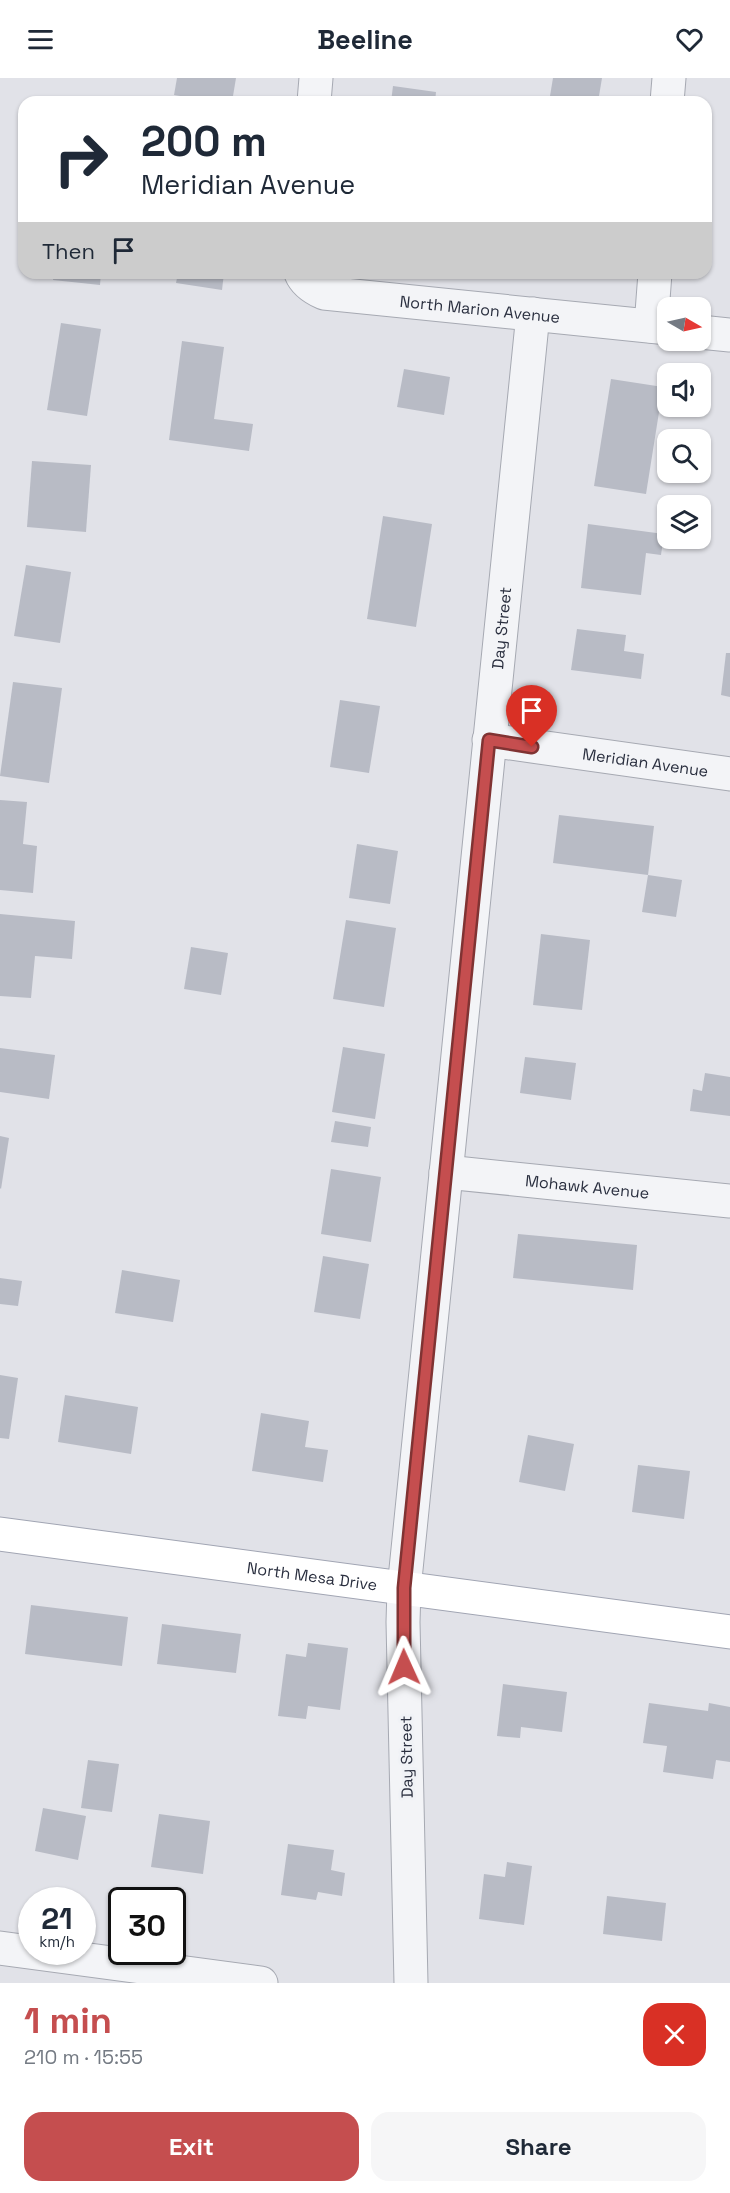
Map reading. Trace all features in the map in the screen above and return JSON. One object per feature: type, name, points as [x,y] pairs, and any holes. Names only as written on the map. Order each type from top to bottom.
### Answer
[{"type":"main road","name":"North Mesa Drive","points":[[0,1534],[730,1632]]},
{"type":"street","points":[[314,96],[316,78]]},
{"type":"street","points":[[668,96],[669,78]]},
{"type":"street","name":"North Marion Avenue","points":[[304,279],[313,288],[324,293],[657,327]]},
{"type":"street","points":[[655,279],[657,300]]},
{"type":"street","name":"Day Street","points":[[411,1983],[404,1588],[533,314]]},
{"type":"street","points":[[711,333],[730,334]]},
{"type":"street","name":"Meridian Avenue","points":[[489,740],[730,774]]},
{"type":"street","name":"Mohawk Avenue","points":[[446,1172],[730,1201]]},
{"type":"street","points":[[0,1948],[261,1983]]},
{"type":"building","points":[[177,78],[236,78],[233,96],[174,95]]},
{"type":"building","points":[[553,78],[602,78],[599,96],[550,96]]},
{"type":"building","points":[[393,86],[436,92],[436,96],[392,96]]},
{"type":"building","points":[[53,279],[100,279],[100,285]]},
{"type":"building","points":[[177,279],[223,279],[222,290],[176,283]]},
{"type":"building","points":[[61,323],[101,329],[87,416],[47,410]]},
{"type":"building","points":[[182,341],[224,347],[214,419],[253,424],[249,451],[169,440]]},
{"type":"building","points":[[404,369],[450,377],[444,415],[397,407]]},
{"type":"building","points":[[611,379],[657,386],[658,417],[646,494],[594,486]]},
{"type":"building","points":[[32,461],[91,465],[86,532],[27,527]]},
{"type":"building","points":[[383,516],[432,524],[416,627],[367,619]]},
{"type":"building","points":[[588,524],[657,533],[657,549],[662,549],[661,555],[646,553],[641,595],[581,588]]},
{"type":"building","points":[[26,565],[71,572],[60,643],[14,636]]},
{"type":"building","points":[[577,629],[626,635],[624,651],[644,654],[641,679],[571,670]]},
{"type":"building","points":[[726,653],[730,653],[730,697],[721,695]]},
{"type":"building","points":[[13,682],[62,688],[49,783],[0,776]]},
{"type":"building","points":[[340,700],[380,706],[369,773],[330,767]]},
{"type":"building","points":[[0,800],[27,802],[23,844],[37,846],[33,893],[0,890]]},
{"type":"building","points":[[559,815],[654,826],[648,875],[553,863]]},
{"type":"building","points":[[357,844],[398,851],[390,904],[349,898]]},
{"type":"building","points":[[648,875],[682,880],[676,917],[642,912]]},
{"type":"building","points":[[0,914],[75,921],[72,959],[35,956],[31,998],[0,996]]},
{"type":"building","points":[[346,920],[396,928],[384,1007],[333,999]]},
{"type":"building","points":[[541,934],[590,940],[582,1010],[533,1005]]},
{"type":"building","points":[[191,947],[228,953],[221,995],[184,989]]},
{"type":"building","points":[[343,1047],[385,1054],[375,1119],[332,1112]]},
{"type":"building","points":[[0,1048],[55,1055],[49,1099],[0,1092]]},
{"type":"building","points":[[525,1057],[576,1063],[571,1100],[520,1093]]},
{"type":"building","points":[[705,1073],[730,1077],[730,1116],[690,1111],[693,1089],[702,1091]]},
{"type":"building","points":[[335,1121],[371,1127],[368,1147],[331,1142]]},
{"type":"building","points":[[0,1136],[9,1138],[1,1189],[0,1188]]},
{"type":"building","points":[[331,1169],[381,1177],[371,1242],[321,1234]]},
{"type":"building","points":[[518,1234],[637,1245],[633,1290],[513,1278]]},
{"type":"building","points":[[323,1256],[369,1264],[360,1319],[314,1312]]},
{"type":"building","points":[[122,1270],[180,1280],[173,1322],[115,1313]]},
{"type":"building","points":[[0,1278],[22,1281],[18,1306],[0,1304]]},
{"type":"building","points":[[0,1375],[18,1378],[9,1439],[0,1438]]},
{"type":"building","points":[[65,1395],[138,1407],[131,1454],[58,1442]]},
{"type":"building","points":[[261,1413],[309,1421],[305,1447],[328,1450],[323,1482],[252,1471]]},
{"type":"building","points":[[528,1435],[574,1444],[565,1491],[519,1482]]},
{"type":"building","points":[[638,1465],[690,1471],[684,1519],[632,1512]]},
{"type":"building","points":[[31,1605],[128,1617],[122,1666],[25,1654]]},
{"type":"building","points":[[162,1624],[241,1634],[236,1673],[157,1664]]},
{"type":"building","points":[[308,1643],[348,1648],[340,1710],[308,1706],[306,1719],[278,1716],[286,1654],[306,1657]]},
{"type":"building","points":[[503,1684],[567,1692],[562,1732],[521,1727],[520,1738],[497,1736]]},
{"type":"building","points":[[649,1703],[708,1711],[709,1703],[730,1707],[730,1762],[716,1760],[713,1779],[663,1772],[667,1746],[643,1743]]},
{"type":"building","points":[[88,1760],[119,1764],[112,1812],[81,1808]]},
{"type":"building","points":[[43,1808],[86,1816],[78,1860],[35,1851]]},
{"type":"building","points":[[159,1814],[210,1821],[203,1874],[151,1867]]},
{"type":"building","points":[[288,1844],[334,1850],[331,1870],[345,1873],[342,1896],[318,1892],[316,1900],[281,1895]]},
{"type":"building","points":[[507,1862],[532,1866],[524,1925],[479,1919],[484,1874],[505,1877]]},
{"type":"building","points":[[607,1896],[666,1903],[662,1941],[603,1934]]},
{"type":"route","points":[[404,1667],[404,1588],[489,740],[532,747]]}]
